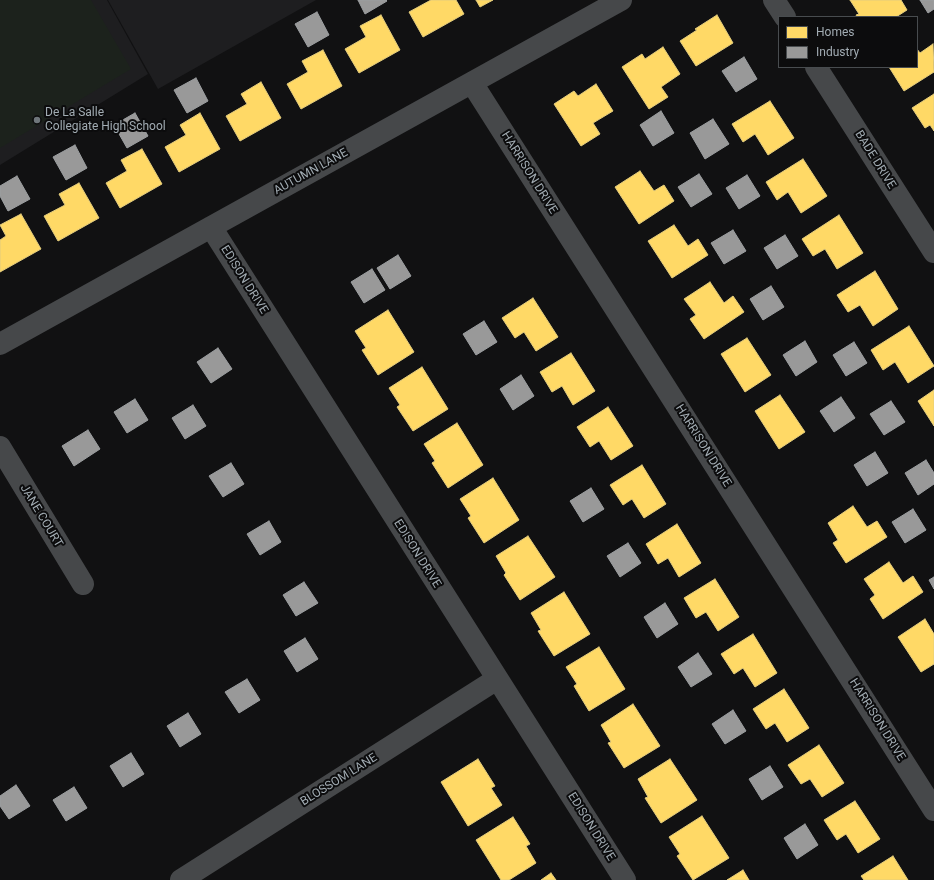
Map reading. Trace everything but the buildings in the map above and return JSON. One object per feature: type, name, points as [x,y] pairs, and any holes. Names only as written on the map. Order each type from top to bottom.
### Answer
[{"type":"street","name":"AUTUMN LANE","points":[[0,344],[622,0]]},
{"type":"street","points":[[774,0],[784,16]]},
{"type":"street","name":"BADE DRIVE","points":[[817,68],[934,252]]},
{"type":"street","name":"HARRISON DRIVE","points":[[472,83],[934,810]]},
{"type":"street","name":"EDISON DRIVE","points":[[211,227],[625,880]]},
{"type":"street","name":"JANE COURT","points":[[0,447],[83,584]]},
{"type":"street","name":"BLOSSOM LANE","points":[[182,880],[497,679]]},
{"type":"shaded area","name":"De La Salle Collegiate High School","points":[[0,0],[107,0],[148,74],[0,165]]},
{"type":"shaded area","name":"De La Salle Collegiate High School","points":[[0,0],[91,0],[131,69],[0,148]]},
{"type":"shaded area","points":[[108,0],[316,0],[158,89]]},
{"type":"place","name":"De La Salle Collegiate High School","points":[[37,120]]}]
